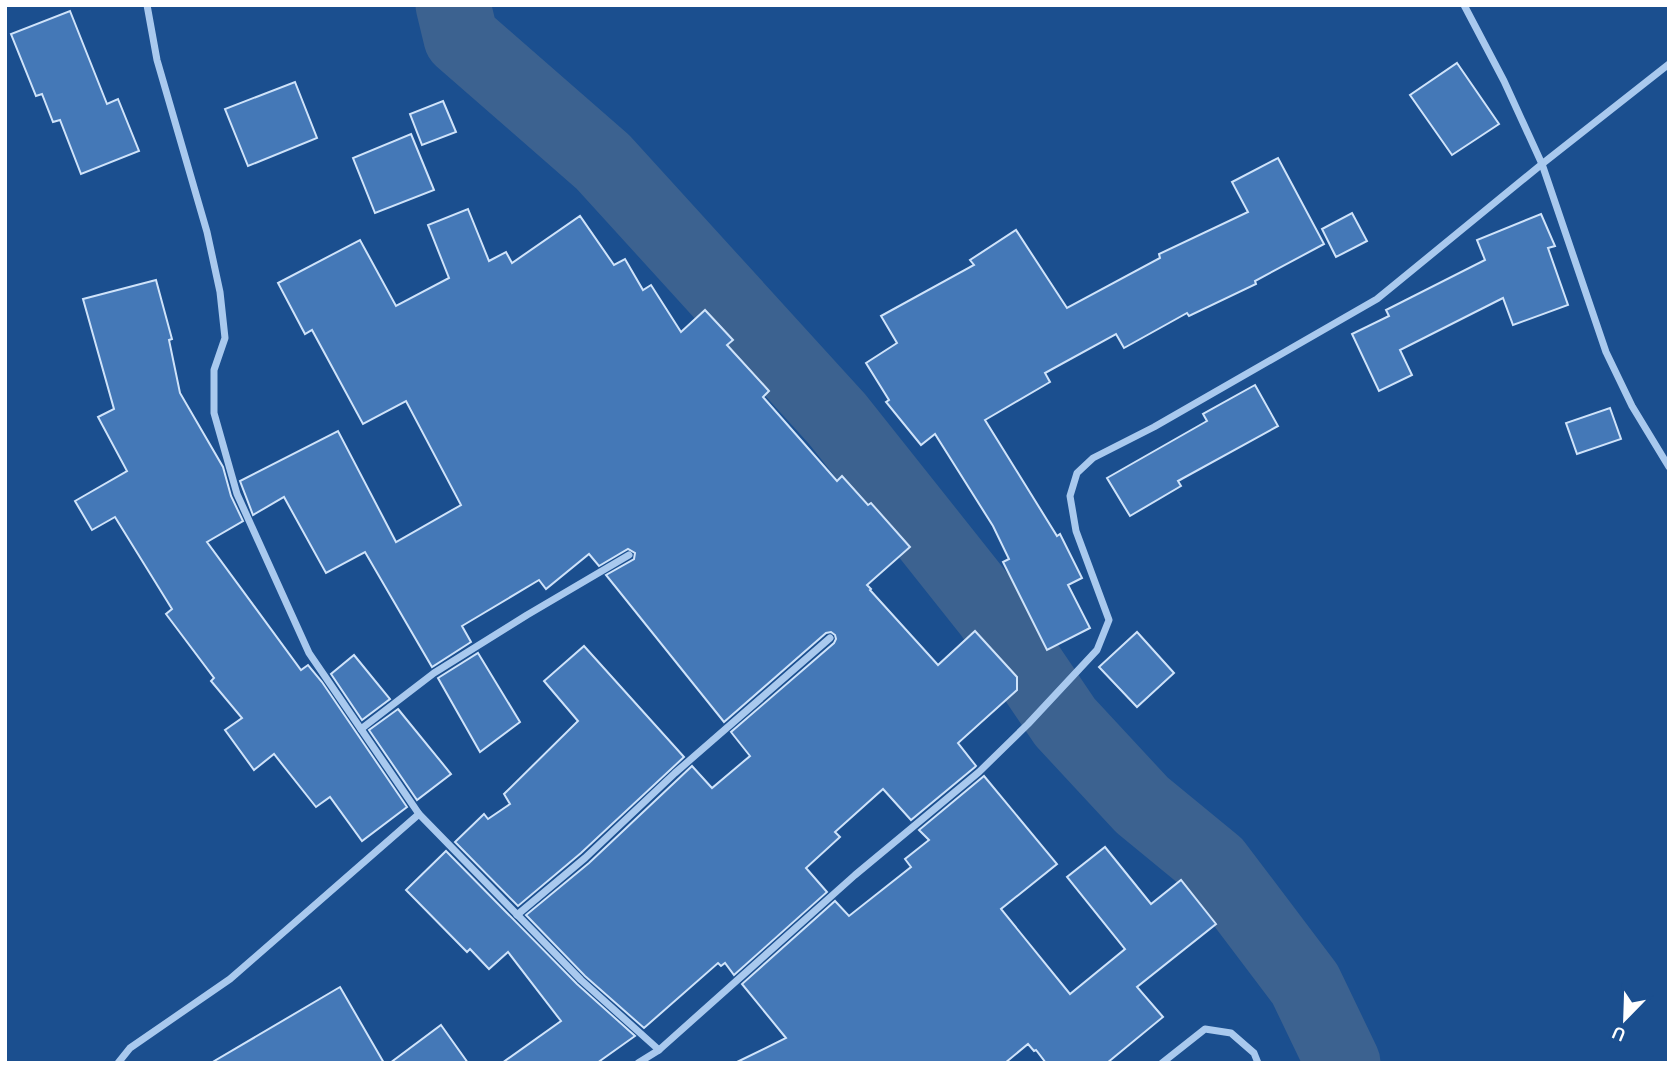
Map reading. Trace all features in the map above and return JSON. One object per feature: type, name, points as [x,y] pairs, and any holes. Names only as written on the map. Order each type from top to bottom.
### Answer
[{"type":"street","points":[[147,5],[156,60],[207,232],[220,292],[225,338],[214,370],[214,412],[237,494],[309,653],[419,814],[581,980],[659,1050]]},
{"type":"street","points":[[1464,5],[1504,80],[1542,163],[1606,352],[1632,406],[1669,467]]},
{"type":"street","points":[[638,1063],[659,1050],[855,875],[979,772],[1097,650],[1109,620],[1076,531],[1070,496],[1077,473],[1093,458],[1154,427],[1377,299],[1542,163],[1669,64]]},
{"type":"street","points":[[361,729],[434,673],[629,555]]},
{"type":"street","points":[[517,915],[585,858],[675,773],[830,638]]},
{"type":"street","points":[[118,1063],[130,1048],[230,979],[419,814]]},
{"type":"street","points":[[1162,1063],[1205,1029],[1231,1033],[1254,1053],[1258,1063]]},
{"type":"building","points":[[70,11],[107,104],[118,99],[139,151],[81,174],[60,120],[53,122],[42,94],[36,96],[11,34]]},
{"type":"building","points":[[1457,63],[1499,124],[1452,155],[1410,95]]},
{"type":"building","points":[[295,82],[317,138],[248,166],[225,109]]},
{"type":"building","points":[[443,101],[456,132],[422,145],[410,114]]},
{"type":"building","points":[[411,134],[434,190],[375,213],[353,158]]},
{"type":"building","points":[[1278,158],[1324,244],[1255,281],[1256,284],[1189,316],[1187,313],[1124,348],[1116,334],[1045,373],[1050,382],[985,420],[1057,536],[1060,534],[1082,578],[1068,585],[1090,628],[1047,650],[1003,562],[1009,559],[993,526],[935,434],[921,445],[886,402],[889,400],[866,363],[897,343],[881,316],[974,265],[970,260],[1016,230],[1067,308],[1160,258],[1159,254],[1248,212],[1232,182]]},
{"type":"building","points":[[468,209],[489,261],[506,252],[512,263],[580,216],[614,265],[625,259],[643,290],[651,285],[681,332],[705,310],[733,340],[727,345],[769,391],[763,397],[837,481],[842,476],[868,505],[871,503],[910,547],[867,585],[870,590],[938,665],[975,631],[1017,677],[1017,690],[958,743],[975,767],[911,820],[883,789],[835,832],[840,837],[806,868],[827,892],[734,975],[725,963],[721,966],[718,963],[644,1028],[585,976],[526,915],[589,863],[692,766],[712,788],[750,756],[731,732],[834,643],[835,635],[826,633],[724,722],[606,575],[634,559],[635,553],[628,549],[599,566],[589,554],[546,589],[539,580],[462,626],[471,642],[432,667],[365,552],[326,573],[284,497],[253,515],[240,481],[338,431],[396,542],[461,505],[406,401],[363,424],[312,330],[305,334],[278,283],[360,240],[396,306],[449,278],[428,225]]},
{"type":"building","points":[[1352,213],[1367,241],[1336,257],[1322,229]]},
{"type":"building","points":[[1541,214],[1555,246],[1548,248],[1568,305],[1513,325],[1503,298],[1400,350],[1412,375],[1379,391],[1352,334],[1389,316],[1386,310],[1485,260],[1477,240]]},
{"type":"building","points":[[156,280],[172,339],[169,340],[180,393],[223,467],[231,496],[243,521],[207,542],[301,670],[308,665],[322,682],[407,807],[362,841],[330,797],[316,807],[274,754],[254,770],[225,730],[242,718],[211,681],[214,678],[166,614],[172,609],[115,517],[92,530],[75,501],[127,471],[98,417],[114,409],[83,299]]},
{"type":"building","points":[[1255,385],[1278,426],[1178,481],[1181,486],[1130,516],[1107,478],[1207,421],[1203,414]]},
{"type":"building","points":[[1610,408],[1621,439],[1577,454],[1566,423]]},
{"type":"building","points":[[1137,632],[1174,673],[1137,707],[1099,667]]},
{"type":"building","points":[[584,646],[684,757],[581,853],[518,906],[455,842],[484,814],[488,819],[510,804],[504,794],[578,721],[544,681]]},
{"type":"building","points":[[478,653],[520,722],[480,752],[438,678]]},
{"type":"building","points":[[354,655],[390,699],[362,720],[331,674]]},
{"type":"building","points":[[398,709],[451,774],[417,800],[369,730]]},
{"type":"building","points":[[984,776],[1057,864],[1001,909],[1070,994],[1125,949],[1067,877],[1105,847],[1151,904],[1181,880],[1216,924],[1137,987],[1163,1017],[1107,1063],[1046,1063],[1028,1044],[1005,1063],[735,1063],[786,1038],[742,984],[835,901],[849,916],[911,867],[905,859],[929,840],[919,830]]},
{"type":"building","points":[[446,851],[577,984],[635,1036],[597,1063],[502,1063],[561,1021],[508,952],[489,969],[470,949],[467,952],[406,890]]},
{"type":"building","points":[[340,987],[384,1063],[211,1063]]},
{"type":"building","points":[[441,1025],[468,1063],[390,1063]]},
{"type":"waterway","points":[[453,5],[461,38],[603,162],[837,419],[992,614],[1065,722],[1142,805],[1215,865],[1305,984],[1343,1063]]}]
